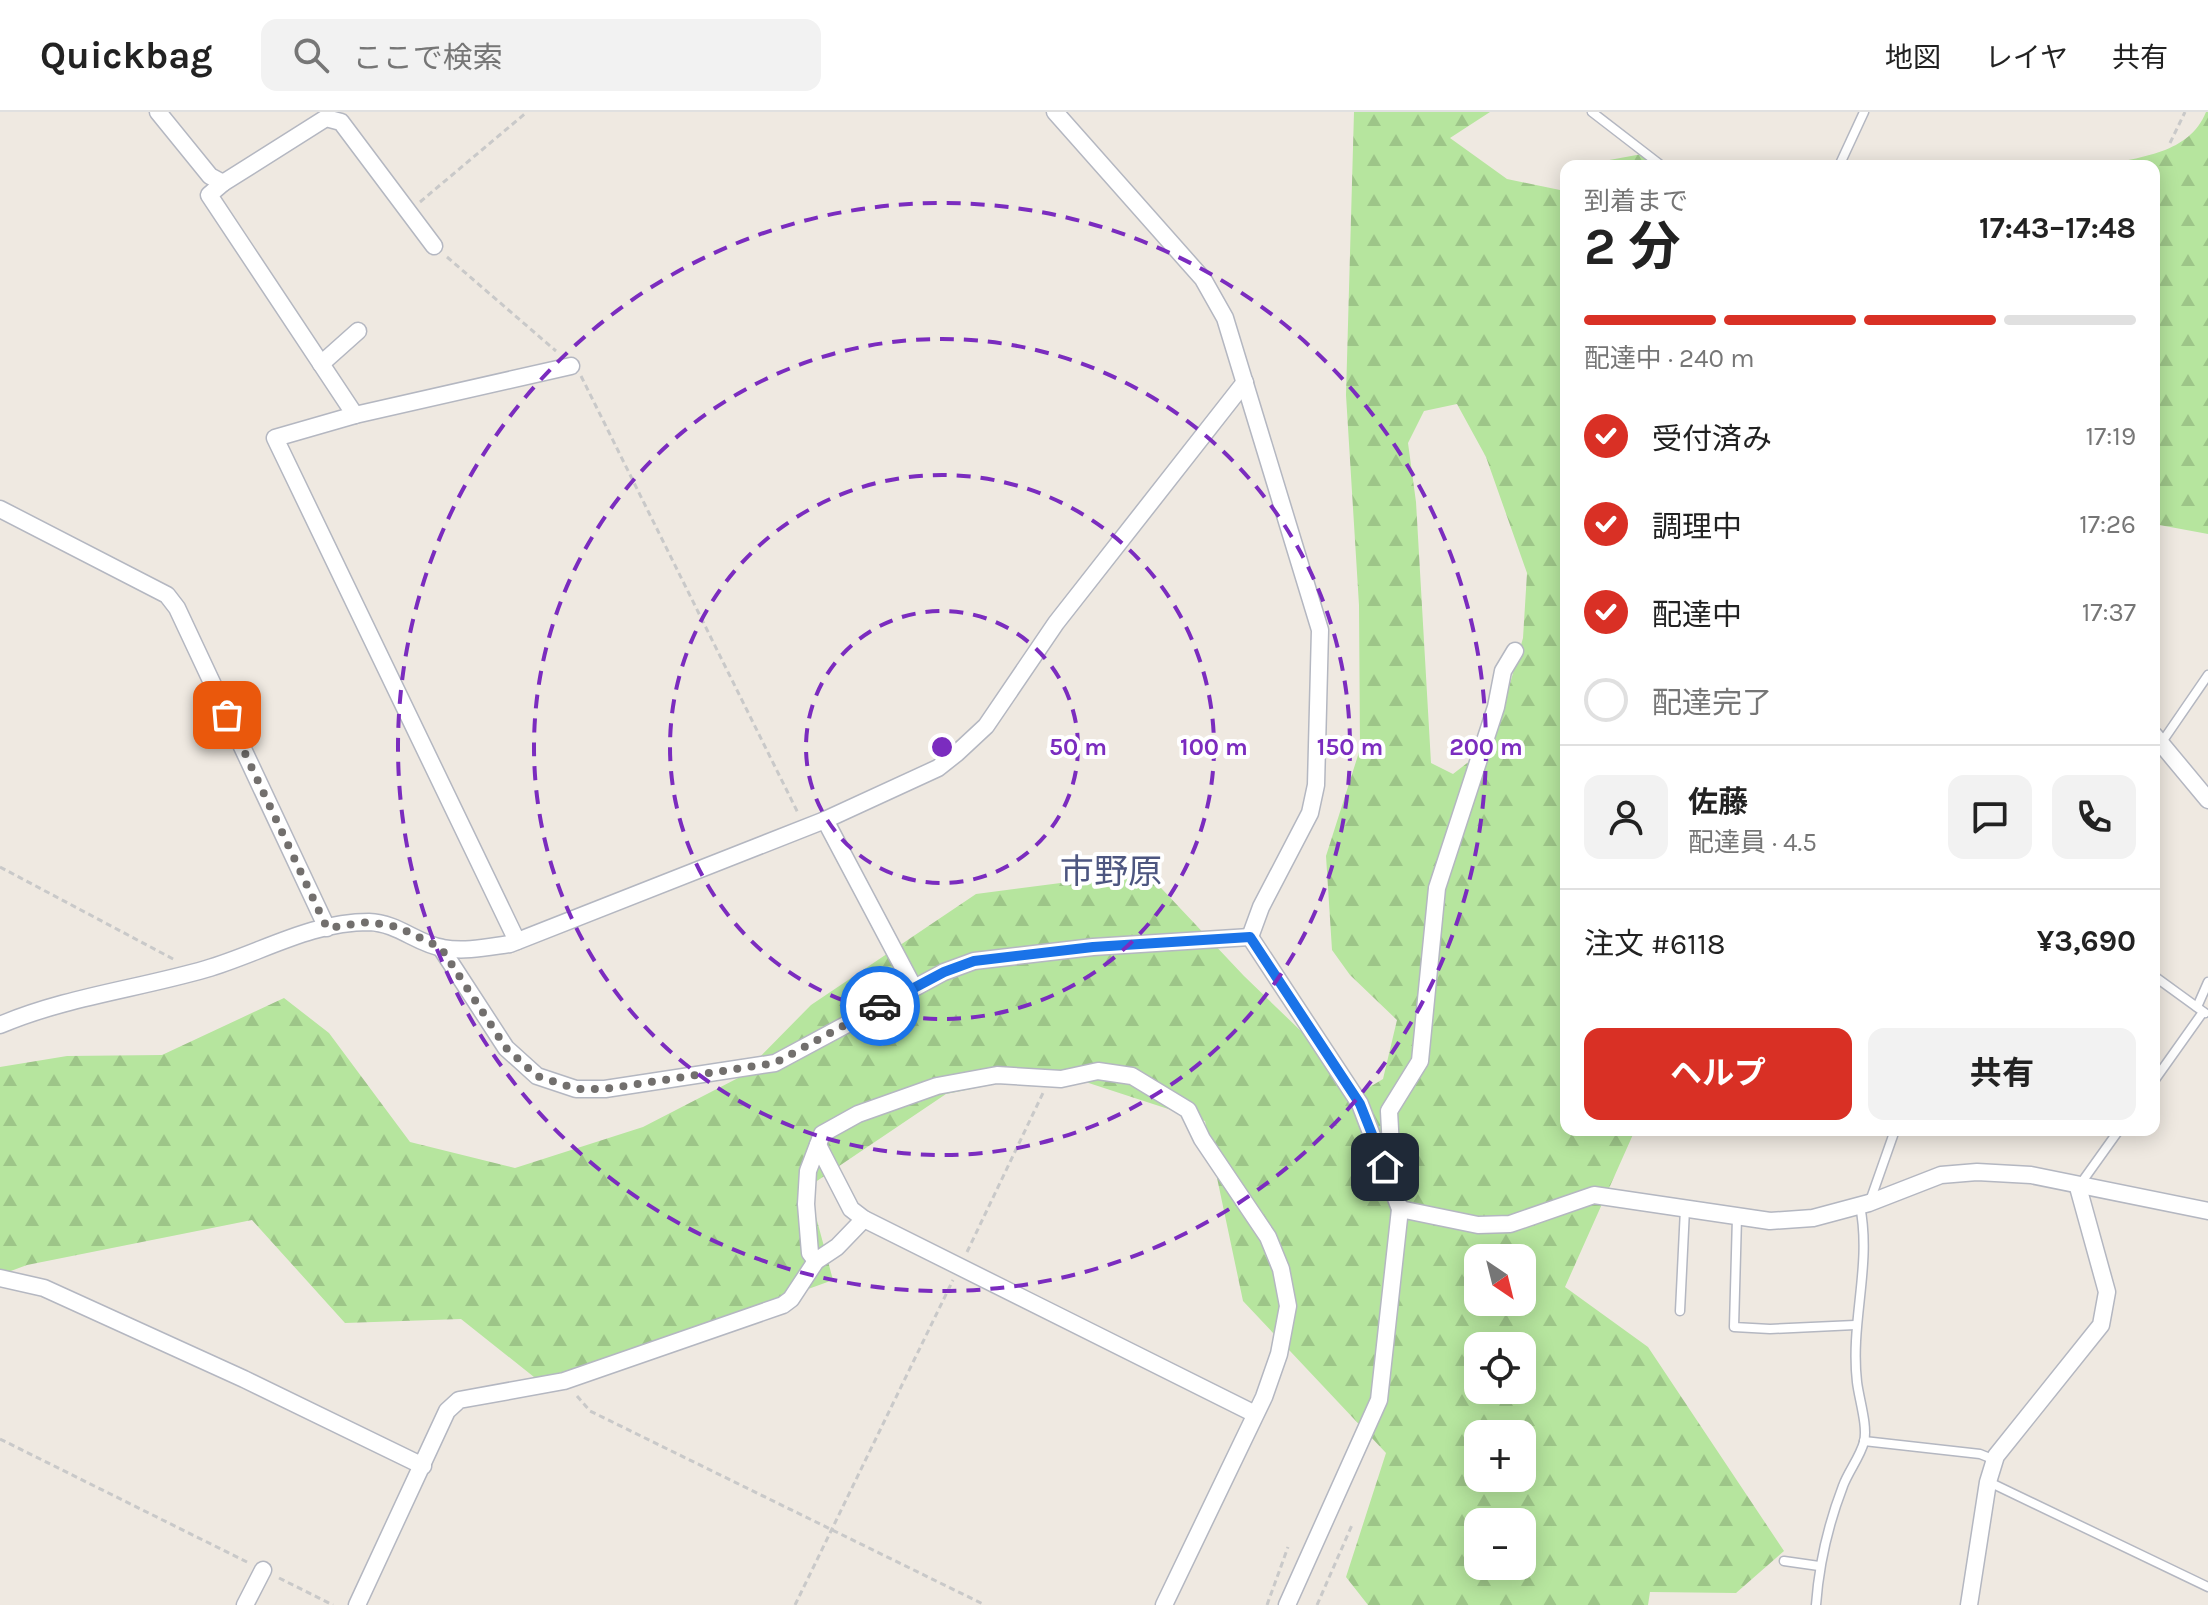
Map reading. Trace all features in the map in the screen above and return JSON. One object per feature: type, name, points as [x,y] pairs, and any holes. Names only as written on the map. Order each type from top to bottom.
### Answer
[{"type":"street","points":[[158,112],[210,176],[223,183]]},
{"type":"street","points":[[1055,112],[1203,279],[1225,318],[1320,630],[1316,785],[1310,813],[1261,907],[1250,937]]},
{"type":"street","points":[[355,415],[209,195],[326,118],[341,122],[434,246]]},
{"type":"street","points":[[321,364],[358,331]]},
{"type":"street","points":[[517,941],[277,446],[278,435],[571,366]]},
{"type":"street","points":[[0,1025],[32,1011],[196,971],[304,932],[327,928],[369,922],[398,927],[441,948],[470,949],[517,941],[825,820],[938,768],[986,726],[1056,623],[1245,382]]},
{"type":"street","points":[[0,509],[167,595],[177,608],[327,928]]},
{"type":"street","points":[[1385,1167],[1391,1148],[1389,1111],[1420,1061],[1437,888],[1496,707],[1503,671],[1515,651]]},
{"type":"street","points":[[2160,741],[2208,800]]},
{"type":"street","points":[[825,820],[914,988]]},
{"type":"street","points":[[441,948],[506,1048],[537,1076],[576,1089],[605,1089],[775,1063],[914,988],[974,961],[1093,947],[1250,937]]},
{"type":"street","points":[[1250,937],[1360,1104],[1400,1209],[1379,1400],[1287,1605]]},
{"type":"street","points":[[816,1261],[810,1253],[806,1204],[808,1171],[822,1134],[858,1114],[937,1086],[997,1075],[1061,1079],[1098,1071],[1132,1076],[1173,1098],[1188,1110],[1202,1139],[1268,1237],[1281,1269],[1288,1306],[1279,1354],[1255,1414],[1164,1605]]},
{"type":"street","points":[[818,1145],[851,1209],[864,1219],[1194,1380],[1255,1414]]},
{"type":"street","points":[[1400,1209],[1478,1225],[1510,1224],[1594,1195],[1770,1221],[1813,1218],[1864,1204],[1941,1175],[2031,1175],[2208,1211]]},
{"type":"street","points":[[1969,1605],[1988,1482],[1995,1460],[2101,1325],[2107,1292],[2078,1187]]},
{"type":"street","points":[[357,1605],[447,1411],[459,1400],[564,1381],[783,1305],[816,1261],[837,1247],[864,1219]]},
{"type":"street","points":[[0,1278],[44,1288],[244,1379],[423,1466]]},
{"type":"street","points":[[245,1605],[263,1570]]},
{"type":"lane","points":[[1592,112],[1654,160]]},
{"type":"lane","points":[[1842,160],[1864,112]]},
{"type":"lane","points":[[2160,736],[2208,675]]},
{"type":"lane","points":[[2160,980],[2203,1011]]},
{"type":"lane","points":[[2160,1072],[2203,1011],[2208,982]]},
{"type":"lane","points":[[1816,1605],[1819,1566],[1841,1490],[1864,1441],[1856,1376],[1855,1325],[1865,1248],[1864,1204],[1892,1136]]},
{"type":"lane","points":[[2078,1187],[2115,1136]]},
{"type":"lane","points":[[1680,1311],[1685,1208]]},
{"type":"lane","points":[[1737,1217],[1734,1327],[1770,1329],[1855,1325]]},
{"type":"lane","points":[[1864,1441],[1980,1454],[1995,1460]]},
{"type":"lane","points":[[1988,1482],[2012,1490],[2208,1587]]},
{"type":"lane","points":[[1784,1561],[1819,1566]]},
{"type":"path","points":[[409,212],[527,112]]},
{"type":"path","points":[[2170,143],[2185,112]]},
{"type":"path","points":[[434,246],[516,313],[587,381],[805,827]]},
{"type":"path","points":[[0,867],[196,971]]},
{"type":"path","points":[[795,1605],[1043,1093]]},
{"type":"path","points":[[564,1381],[590,1411],[985,1605]]},
{"type":"path","points":[[0,1439],[333,1605]]},
{"type":"path","points":[[1317,1605],[1352,1525]]},
{"type":"path","points":[[1267,1605],[1288,1547]]},
{"type":"green space","points":[[1354,112],[1490,112],[1450,138],[1507,179],[1560,190],[1560,1136],[1632,1136],[1565,1287],[1648,1347],[1784,1551],[1736,1593],[1650,1592],[1648,1605],[1368,1605],[1346,1577],[1386,1453],[1243,1301],[1205,1121],[1055,1072],[946,1094],[808,1187],[833,1280],[544,1385],[461,1319],[345,1323],[252,1220],[27,1265],[0,1275],[0,1067],[67,1056],[162,1055],[284,998],[329,1033],[410,1142],[515,1168],[643,1127],[740,1077],[811,1005],[976,894],[1146,872],[1244,976],[1363,1091],[1383,1079],[1397,1020],[1350,975],[1332,950],[1326,856],[1360,749],[1359,605],[1346,395]],"holes":[[[1457,404],[1486,457],[1527,573],[1523,638],[1493,743],[1453,774],[1431,763],[1416,502],[1408,443],[1424,411]]]},
{"type":"green space","points":[[2208,112],[2208,534],[2160,525],[2160,160],[2130,160],[2176,145],[2198,126]]},
{"type":"green space","points":[[1642,154],[1651,160],[1609,160]]},
{"type":"way so far","points":[[227,715],[327,928],[369,922],[398,927],[441,948],[506,1048],[537,1076],[576,1089],[605,1089],[775,1063],[880,1006]]},
{"type":"district","name":"市野原","points":[[1111,871]]},
{"type":"route","points":[[880,1006],[944,972],[974,961],[1093,947],[1250,937],[1360,1104],[1385,1167]]}]
